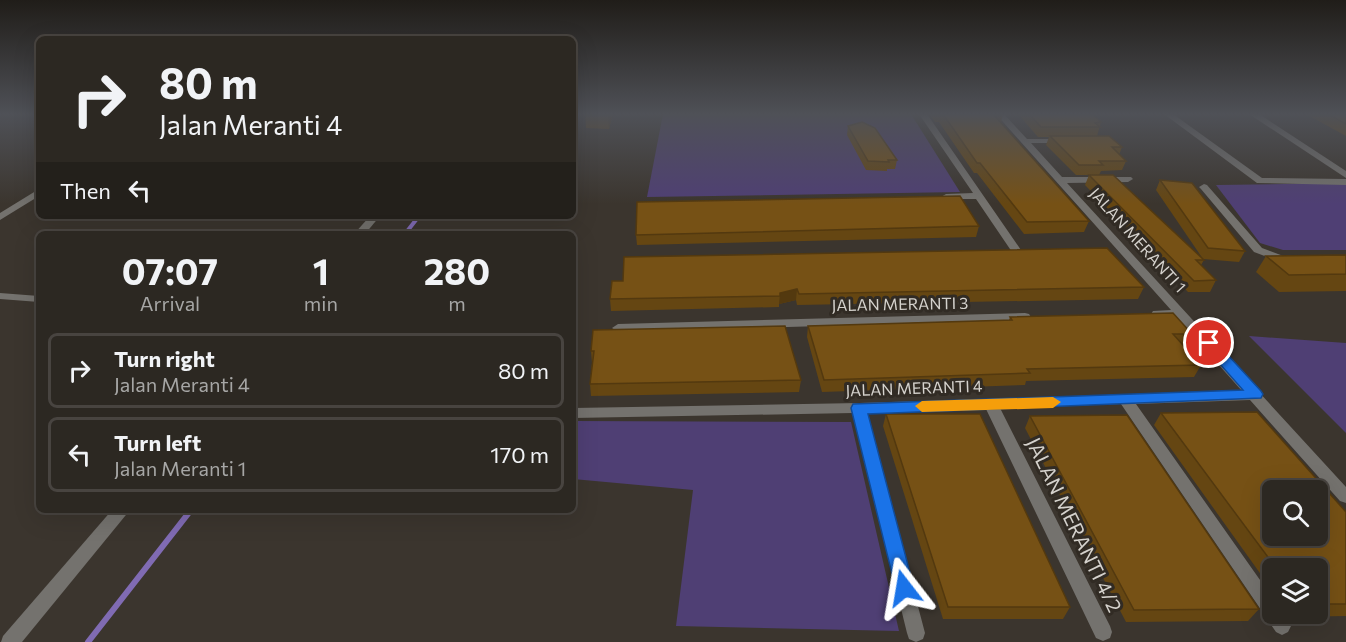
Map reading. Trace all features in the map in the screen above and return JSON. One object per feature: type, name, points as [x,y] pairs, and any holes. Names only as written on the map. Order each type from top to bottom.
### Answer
[{"type":"street","points":[[943,144],[1016,250]]},
{"type":"street","name":"JALAN MERANTI 1","points":[[1027,144],[1061,180],[1116,248],[1183,314],[1346,497]]},
{"type":"street","points":[[1209,144],[1260,181],[1346,182]]},
{"type":"street","points":[[1299,144],[1346,175]]},
{"type":"street","points":[[1061,180],[1128,179]]},
{"type":"street","points":[[1204,187],[1262,253],[1274,258],[1291,259]]},
{"type":"street","points":[[0,217],[36,194]]},
{"type":"street","points":[[936,197],[978,196]]},
{"type":"street","points":[[362,231],[372,219]]},
{"type":"street","points":[[0,296],[36,299]]},
{"type":"street","points":[[1148,314],[1183,314]]},
{"type":"street","name":"JALAN MERANTI 3","points":[[618,328],[1033,317]]},
{"type":"street","name":"JALAN MERANTI 4","points":[[576,413],[859,408],[1256,394]]},
{"type":"street","points":[[1125,399],[1262,598]]},
{"type":"street","name":"JALAN MERANTI 4/2","points":[[991,404],[1103,632]]},
{"type":"street","points":[[859,408],[916,633]]},
{"type":"street","points":[[9,642],[119,513]]},
{"type":"shaded area","points":[[657,144],[930,144],[960,192],[647,197]]},
{"type":"shaded area","points":[[1346,183],[1346,250],[1283,250],[1260,243],[1216,185]]},
{"type":"shaded area","points":[[1249,336],[1346,343],[1346,433]]},
{"type":"shaded area","points":[[576,421],[851,422],[899,631],[676,626],[693,490],[576,479]]},
{"type":"building","points":[[858,144],[886,144],[897,160],[888,160],[889,162],[868,161]]},
{"type":"building","points":[[964,144],[1020,144],[1089,221],[1027,222],[980,163],[977,163]]},
{"type":"building","points":[[1058,144],[1118,144],[1122,147],[1112,147],[1126,161],[1099,161],[1103,165],[1079,165]]},
{"type":"building","points":[[1089,175],[1113,175],[1204,260],[1196,260],[1216,280],[1194,281]]},
{"type":"building","points":[[1160,180],[1192,183],[1245,251],[1208,248]]},
{"type":"building","points":[[960,196],[979,226],[636,235],[637,202]]},
{"type":"building","points":[[1107,248],[1144,287],[799,294],[797,289],[780,293],[780,296],[610,299],[612,281],[623,281],[624,257]]},
{"type":"building","points":[[1346,255],[1346,274],[1289,275],[1266,256]]},
{"type":"building","points":[[1173,313],[1192,334],[1173,334],[1201,365],[1027,369],[1030,373],[824,380],[808,326],[1012,320],[1010,317]]},
{"type":"building","points":[[785,326],[801,380],[590,384],[594,351],[591,351],[593,330]]},
{"type":"building","points":[[1257,412],[1318,480],[1262,480],[1262,546],[1328,546],[1328,492],[1346,512],[1346,604],[1328,604],[1328,558],[1269,558],[1161,413]]},
{"type":"building","points":[[886,414],[980,414],[1070,607],[948,607]]},
{"type":"building","points":[[1127,415],[1259,609],[1134,610],[1030,416]]},
{"type":"waterway","points":[[407,231],[417,219]]},
{"type":"waterway","points":[[88,642],[189,513]]},
{"type":"slow traffic","points":[[922,406],[1053,402]]},
{"type":"route","points":[[904,588],[859,408],[1256,394],[1209,343]]}]
